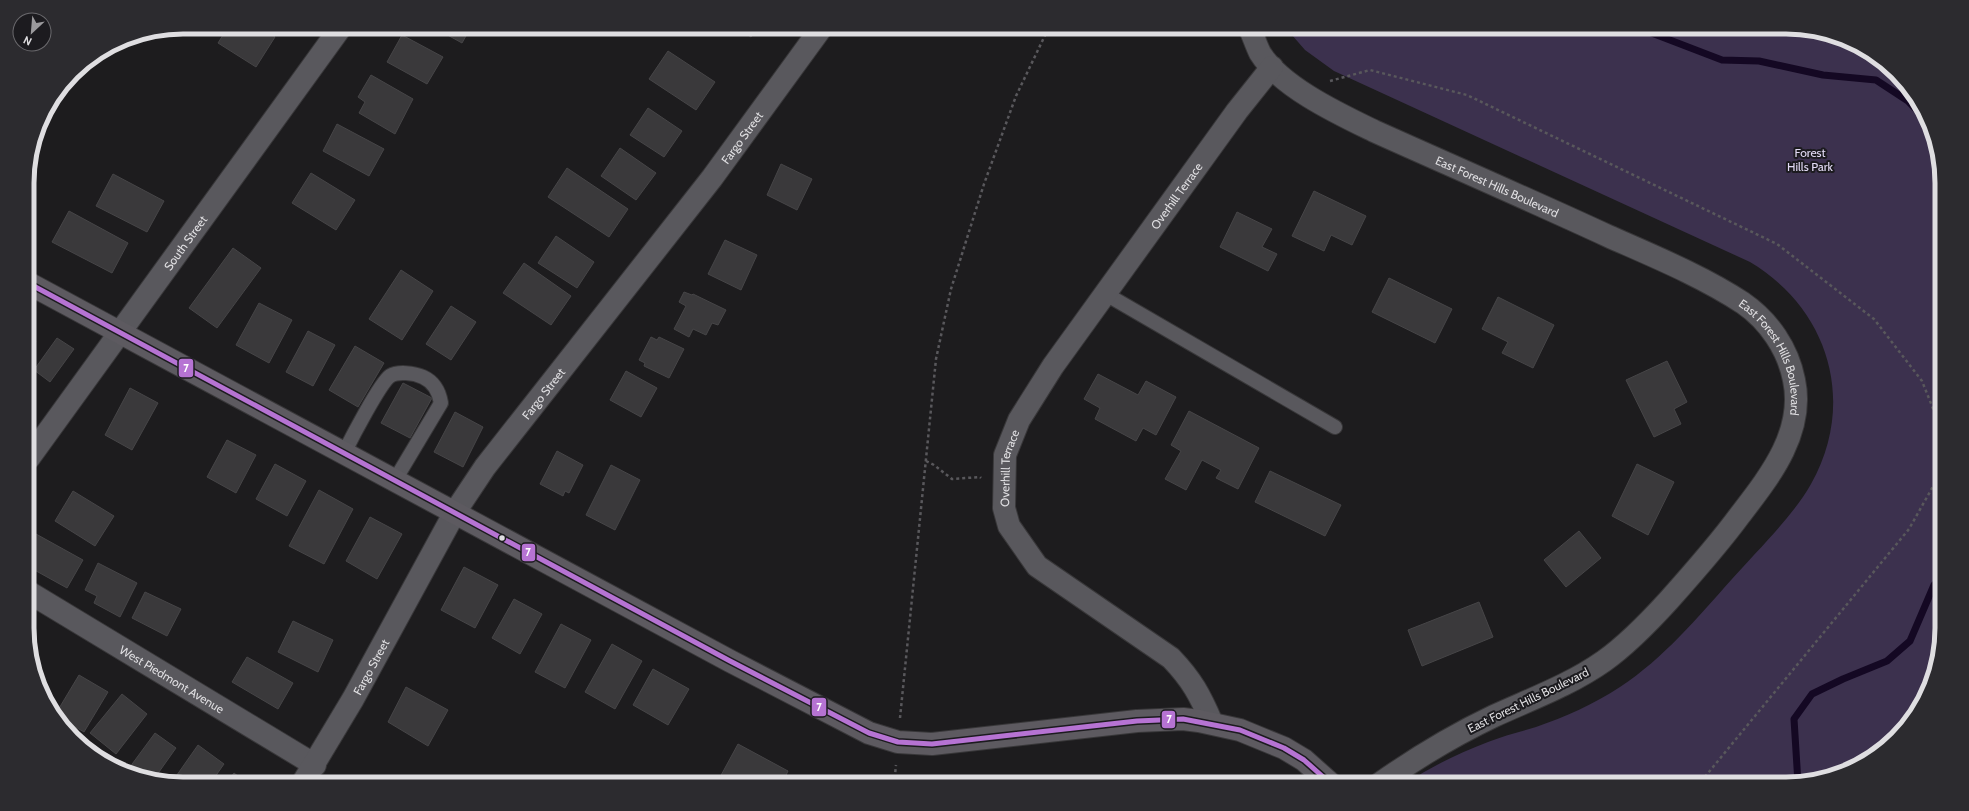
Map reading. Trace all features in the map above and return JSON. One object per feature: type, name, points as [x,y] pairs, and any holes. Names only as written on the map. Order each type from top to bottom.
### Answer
[{"type":"street","name":"South Street","points":[[34,451],[336,34]]},
{"type":"street","name":"Fargo Street","points":[[307,777],[353,699],[456,512],[485,467],[712,178],[817,34]]},
{"type":"street","name":"East Forest Hills Boulevard","points":[[1252,34],[1260,52],[1272,67],[1294,85],[1336,112],[1374,131],[1684,271],[1743,304],[1766,323],[1778,339],[1794,379],[1796,398],[1795,420],[1791,433],[1766,480],[1710,555],[1640,631],[1604,661],[1581,676],[1450,738],[1410,762],[1389,777]]},
{"type":"street","name":"Overhill Terrace","points":[[1212,722],[1202,699],[1189,677],[1171,658],[1037,566],[1009,526],[1004,504],[1005,455],[1020,420],[1052,366],[1237,111],[1272,67]]},
{"type":"street","points":[[34,286],[852,726],[884,739],[915,744],[932,744],[1137,721],[1183,719],[1212,722],[1264,738],[1304,760],[1323,777]]},
{"type":"street","name":"West Piedmont Avenue","points":[[34,595],[315,765]]},
{"type":"lane","points":[[1104,293],[1336,427]]},
{"type":"lane","points":[[344,453],[382,387],[390,376],[401,373],[424,377],[439,392],[441,403],[396,480]]},
{"type":"path","points":[[900,721],[936,359],[951,289],[984,184],[1016,96],[1046,34]]},
{"type":"path","points":[[1294,85],[1328,82],[1370,70],[1468,95],[1777,244],[1874,319],[1922,380],[1935,413]]},
{"type":"path","points":[[926,461],[934,465],[952,479],[980,477],[1004,504]]},
{"type":"path","points":[[1705,777],[1909,529],[1935,483]]},
{"type":"path","points":[[895,777],[896,764]]},
{"type":"green space","name":"Forest Hills Park","points":[[1291,34],[1783,34],[1825,39],[1852,49],[1877,65],[1904,92],[1915,108],[1924,126],[1930,144],[1935,173],[1935,638],[1930,667],[1920,694],[1904,719],[1877,746],[1861,757],[1843,766],[1825,772],[1796,777],[1417,777],[1466,751],[1494,740],[1547,723],[1590,704],[1636,676],[1666,650],[1693,623],[1774,533],[1795,508],[1811,484],[1825,453],[1832,421],[1833,390],[1827,360],[1816,331],[1799,305],[1777,282],[1750,262],[1334,71],[1305,50]]},
{"type":"building","points":[[224,34],[271,34],[275,37],[256,67],[218,43]]},
{"type":"building","points":[[446,34],[467,34],[462,43]]},
{"type":"building","points":[[402,35],[443,57],[427,84],[387,62]]},
{"type":"building","points":[[668,51],[715,82],[696,110],[649,79]]},
{"type":"building","points":[[371,75],[413,99],[395,134],[359,113],[365,102],[358,97]]},
{"type":"building","points":[[648,108],[682,131],[664,157],[630,135]]},
{"type":"building","points":[[337,124],[384,149],[369,176],[323,151]]},
{"type":"building","points":[[620,148],[656,173],[636,200],[601,176]]},
{"type":"building","points":[[781,164],[812,179],[797,210],[767,195]]},
{"type":"building","points":[[567,168],[628,209],[609,237],[548,197]]},
{"type":"building","points":[[311,173],[355,200],[336,230],[292,203]]},
{"type":"building","points":[[113,174],[164,201],[147,232],[96,206]]},
{"type":"building","points":[[1314,191],[1366,216],[1352,245],[1331,235],[1324,251],[1292,236]]},
{"type":"building","points":[[69,211],[128,243],[112,273],[52,242]]},
{"type":"building","points":[[1237,212],[1272,229],[1262,247],[1277,254],[1268,271],[1220,247]]},
{"type":"building","points":[[556,236],[594,262],[577,288],[538,263]]},
{"type":"building","points":[[725,240],[757,255],[741,290],[708,274]]},
{"type":"building","points":[[233,248],[261,268],[217,328],[189,308]]},
{"type":"building","points":[[524,263],[571,296],[551,325],[503,293]]},
{"type":"building","points":[[401,270],[433,291],[402,340],[369,319]]},
{"type":"building","points":[[1389,278],[1452,309],[1435,343],[1372,312]]},
{"type":"building","points":[[684,292],[693,294],[726,310],[718,325],[712,323],[706,335],[693,329],[689,337],[674,329],[686,306],[679,302]]},
{"type":"building","points":[[1498,297],[1554,325],[1533,368],[1502,353],[1508,342],[1482,329]]},
{"type":"building","points":[[259,303],[292,320],[269,363],[236,345]]},
{"type":"building","points":[[451,306],[476,322],[451,360],[426,344]]},
{"type":"building","points":[[308,331],[335,345],[313,386],[286,372]]},
{"type":"building","points":[[651,337],[657,340],[659,337],[684,349],[669,378],[644,366],[645,363],[639,360]]},
{"type":"building","points":[[57,338],[74,349],[50,382],[34,370]]},
{"type":"building","points":[[355,346],[384,363],[358,407],[329,390]]},
{"type":"building","points":[[1667,361],[1687,402],[1674,409],[1681,424],[1654,437],[1626,380]]},
{"type":"building","points":[[626,371],[657,388],[641,417],[610,400]]},
{"type":"building","points":[[1098,374],[1138,395],[1146,381],[1176,397],[1156,435],[1143,428],[1136,441],[1095,419],[1100,408],[1084,399]]},
{"type":"building","points":[[403,383],[432,398],[410,438],[381,423]]},
{"type":"building","points":[[130,388],[158,403],[132,450],[105,435]]},
{"type":"building","points":[[1189,411],[1259,448],[1238,489],[1216,478],[1221,470],[1202,460],[1186,490],[1165,479],[1181,451],[1171,445]]},
{"type":"building","points":[[455,412],[483,427],[463,467],[434,452]]},
{"type":"building","points":[[227,440],[256,455],[236,493],[207,477]]},
{"type":"building","points":[[557,451],[583,465],[569,493],[565,491],[563,496],[540,484]]},
{"type":"building","points":[[275,464],[306,481],[287,516],[256,499]]},
{"type":"building","points":[[1637,464],[1674,482],[1648,535],[1612,516]]},
{"type":"building","points":[[611,465],[640,480],[615,530],[586,515]]},
{"type":"building","points":[[1270,471],[1341,505],[1325,536],[1255,502]]},
{"type":"building","points":[[319,490],[353,509],[324,564],[289,546]]},
{"type":"building","points":[[73,491],[114,516],[95,546],[55,521]]},
{"type":"building","points":[[370,517],[402,534],[377,579],[346,561]]},
{"type":"building","points":[[1579,531],[1601,558],[1566,587],[1544,560]]},
{"type":"building","points":[[36,534],[83,560],[67,588],[34,570],[34,537]]},
{"type":"building","points":[[98,563],[137,583],[120,617],[94,603],[97,596],[85,590]]},
{"type":"building","points":[[464,567],[498,585],[475,628],[441,610]]},
{"type":"building","points":[[145,592],[181,609],[167,636],[132,618]]},
{"type":"building","points":[[514,599],[542,614],[520,654],[492,638]]},
{"type":"building","points":[[1479,602],[1493,637],[1422,666],[1408,630]]},
{"type":"building","points":[[293,621],[333,640],[318,672],[278,652]]},
{"type":"building","points":[[561,624],[591,640],[565,688],[535,672]]},
{"type":"building","points":[[612,644],[642,661],[615,709],[585,692]]},
{"type":"building","points":[[247,657],[293,683],[278,709],[232,682]]},
{"type":"building","points":[[653,669],[689,689],[668,725],[633,705]]},
{"type":"building","points":[[79,675],[108,692],[84,732],[68,723],[58,710]]},
{"type":"building","points":[[406,687],[448,710],[428,746],[388,722]]},
{"type":"building","points":[[122,694],[147,714],[116,754],[90,733]]},
{"type":"building","points":[[155,733],[176,748],[157,775],[130,767]]},
{"type":"building","points":[[738,744],[788,771],[785,777],[720,777]]},
{"type":"building","points":[[198,745],[224,764],[215,777],[176,777]]},
{"type":"building","points":[[234,773],[239,777],[231,777]]},
{"type":"waterway","points":[[1654,34],[1722,60],[1759,61],[1823,75],[1876,80],[1908,101],[1915,109]]},
{"type":"waterway","points":[[1798,777],[1794,719],[1812,694],[1843,679],[1887,661],[1910,641],[1935,584]]},
{"type":"transit line","name":"7","points":[[34,286],[730,661],[869,733],[898,742],[932,744],[1137,721],[1183,719],[1240,730],[1284,748],[1304,760],[1323,777]]}]
